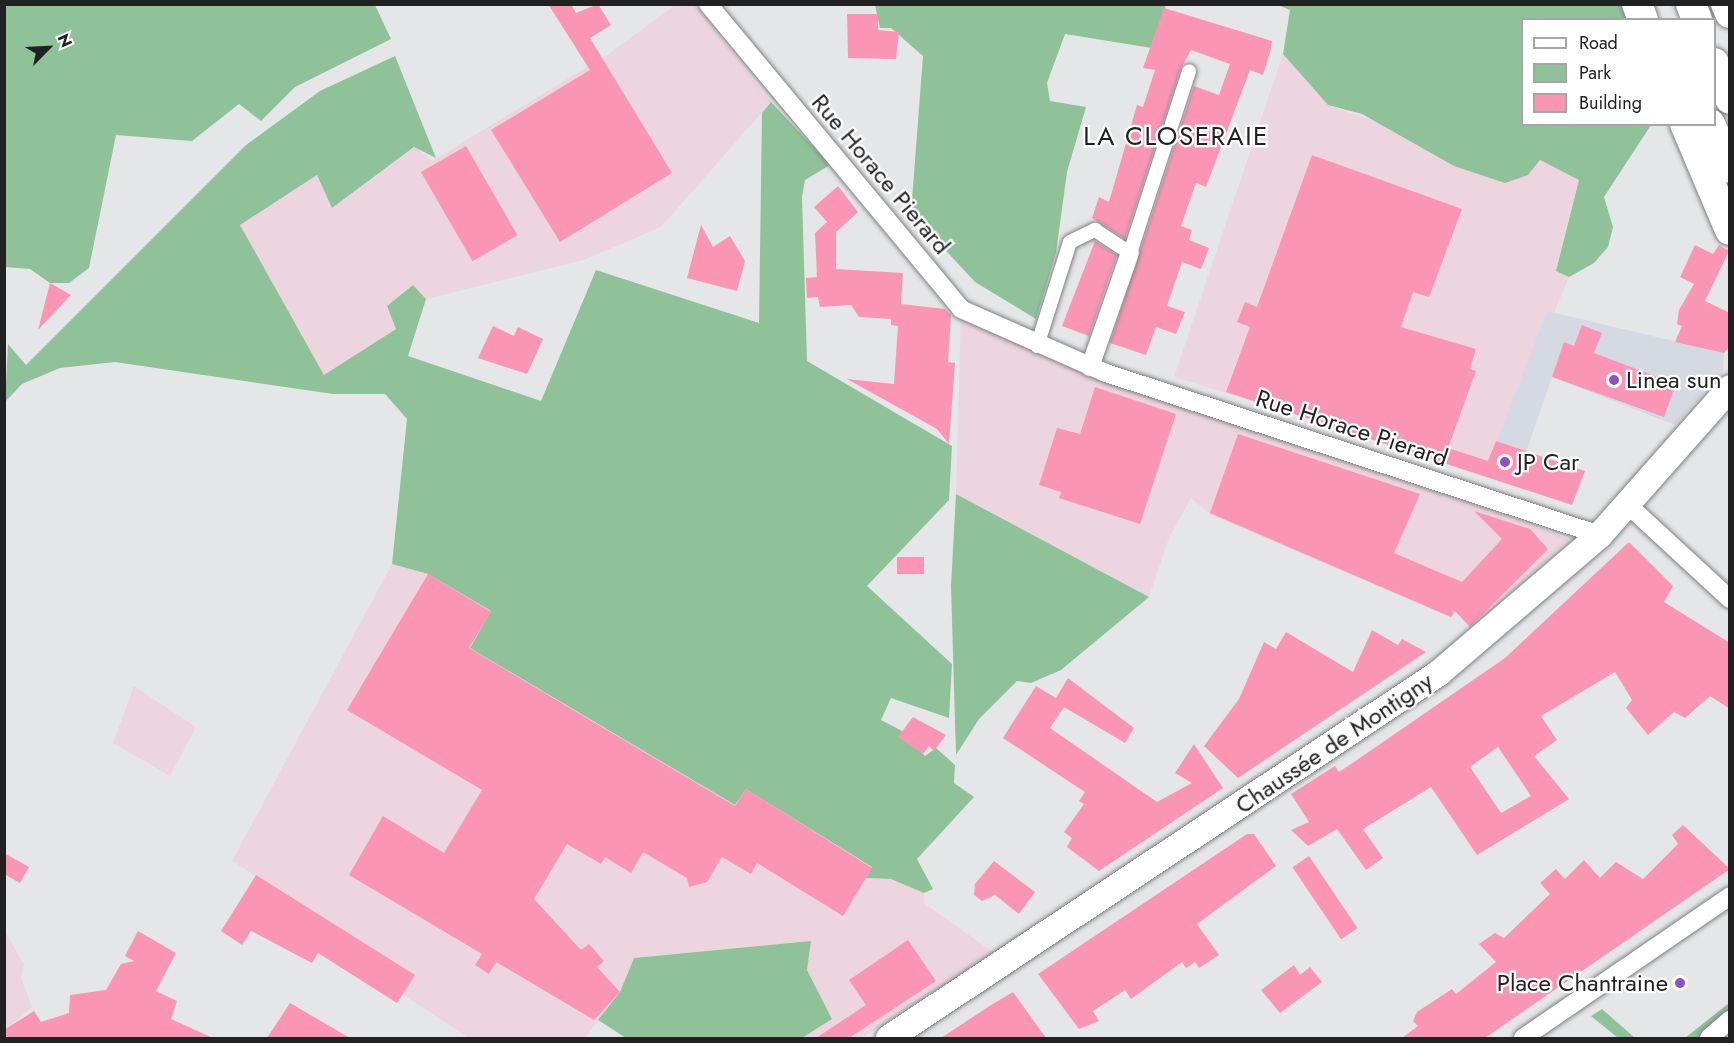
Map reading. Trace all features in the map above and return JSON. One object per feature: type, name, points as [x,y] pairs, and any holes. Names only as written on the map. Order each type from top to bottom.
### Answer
[{"type":"highway","points":[[1690,4],[1696,18]]},
{"type":"highway","points":[[1726,4],[1730,13]]},
{"type":"highway","points":[[1716,68],[1730,99]]},
{"type":"highway","points":[[1686,126],[1730,230]]},
{"type":"highway","points":[[1711,126],[1730,168]]},
{"type":"main road","name":"Chaussée de Montigny","points":[[889,1038],[1439,673],[1600,535],[1730,388]]},
{"type":"street","name":"Rue Horace Pierard","points":[[708,4],[961,309],[1037,346],[1090,367],[1600,535]]},
{"type":"street","points":[[1090,367],[1189,71]]},
{"type":"street","points":[[1037,346],[1070,242],[1095,230],[1130,253]]},
{"type":"street","points":[[1628,505],[1730,599]]},
{"type":"street","points":[[1523,1038],[1730,896]]},
{"type":"street","points":[[1709,1038],[1730,1020]]},
{"type":"shaded area","points":[[675,5],[695,5],[771,102],[661,227],[584,260],[426,299],[413,285],[397,328],[324,375],[239,225],[318,175],[333,208],[415,147],[432,161],[610,53]]},
{"type":"shaded area","points":[[1283,54],[1328,105],[1528,175],[1540,160],[1579,180],[1556,270],[1569,277],[1554,313],[1547,311],[1485,472],[1174,377]]},
{"type":"shaded area","points":[[961,309],[1569,539],[1471,628],[1455,611],[1450,617],[1211,515],[1191,498],[1169,538],[1149,597],[956,494]]},
{"type":"shaded area","points":[[1547,311],[1724,353],[1723,371],[1675,425],[1552,377],[1515,484],[1496,440]]},
{"type":"shaded area","points":[[392,564],[428,574],[492,611],[470,647],[735,805],[746,789],[873,867],[867,878],[891,879],[924,893],[924,903],[994,953],[862,1038],[802,1038],[832,1019],[807,970],[811,941],[634,958],[620,992],[585,1038],[467,1037],[399,992],[407,971],[232,861]]},
{"type":"shaded area","points":[[134,686],[196,727],[170,776],[113,743]]},
{"type":"shaded area","points":[[4,930],[24,964],[21,978],[32,1007],[6,1030],[14,1038],[5,1038]]},
{"type":"green space","points":[[4,5],[375,5],[391,39],[295,87],[261,121],[239,104],[192,141],[116,135],[89,268],[69,283],[50,283],[30,269],[5,267]]},
{"type":"green space","points":[[875,5],[1166,5],[1152,48],[1065,34],[1047,83],[1050,101],[1086,107],[1067,172],[1056,253],[1036,319],[975,282],[911,213],[923,56],[891,28],[880,28]]},
{"type":"green space","points":[[1278,5],[1630,5],[1636,18],[1521,18],[1521,126],[1650,126],[1604,197],[1613,227],[1608,247],[1594,263],[1569,277],[1556,271],[1579,180],[1540,160],[1528,175],[1505,183],[1454,166],[1362,114],[1328,105],[1283,54],[1290,10]]},
{"type":"green space","points":[[395,56],[436,158],[414,147],[332,208],[317,175],[240,225],[324,375],[396,329],[387,306],[413,285],[426,299],[408,356],[541,401],[596,270],[759,323],[762,113],[771,102],[830,165],[805,180],[802,197],[807,361],[952,446],[949,500],[867,586],[952,664],[949,718],[891,698],[881,720],[904,732],[925,756],[936,748],[955,765],[954,783],[974,797],[917,859],[933,889],[924,893],[891,879],[866,878],[872,867],[746,789],[735,805],[470,648],[491,611],[428,574],[392,564],[407,419],[385,394],[333,394],[115,362],[60,368],[22,384],[5,402],[8,344],[26,365],[246,145],[320,91]]},
{"type":"green space","points":[[956,494],[1149,597],[1061,670],[1031,683],[1017,681],[979,719],[956,755],[951,586]]},
{"type":"green space","points":[[811,941],[807,970],[832,1019],[802,1038],[626,1038],[598,1020],[620,992],[634,958]]},
{"type":"green space","points":[[1729,1003],[1729,1016],[1701,1038],[1685,1038]]},
{"type":"green space","points":[[1602,1009],[1635,1038],[1618,1038],[1591,1016]]},
{"type":"building","points":[[548,4],[571,4],[576,13],[598,4],[611,25],[590,38],[672,173],[560,242],[491,130],[590,70]]},
{"type":"building","points":[[1164,8],[1272,41],[1263,75],[1250,70],[1206,187],[1196,183],[1181,226],[1192,230],[1189,240],[1209,248],[1201,269],[1182,262],[1167,306],[1185,312],[1176,334],[1156,327],[1146,355],[1110,343],[1194,86],[1219,95],[1230,64],[1191,50],[1181,68],[1125,239],[1092,218],[1099,197],[1109,202],[1137,105],[1143,107],[1155,70],[1143,68]]},
{"type":"building","points":[[847,14],[878,14],[878,30],[899,32],[896,59],[848,58]]},
{"type":"building","points":[[466,146],[518,235],[472,261],[421,172]]},
{"type":"building","points":[[1312,155],[1462,209],[1429,297],[1413,292],[1401,327],[1476,349],[1470,369],[1476,371],[1448,448],[1488,461],[1496,441],[1585,471],[1572,505],[1226,392],[1250,327],[1237,322],[1245,302],[1257,307]]},
{"type":"building","points":[[838,186],[858,212],[836,232],[836,269],[903,273],[901,304],[945,309],[951,315],[948,362],[955,363],[949,444],[937,429],[847,379],[894,384],[898,326],[891,325],[891,319],[859,317],[851,305],[820,307],[818,297],[807,298],[806,278],[817,277],[815,233],[827,222],[814,207]]},
{"type":"building","points":[[701,225],[713,247],[730,236],[745,261],[737,291],[687,278]]},
{"type":"building","points":[[1095,241],[1117,255],[1089,336],[1062,326]]},
{"type":"building","points":[[1695,245],[1713,254],[1719,245],[1729,251],[1705,301],[1730,313],[1730,346],[1724,353],[1675,342],[1682,326],[1677,324],[1679,310],[1694,284],[1680,277]]},
{"type":"building","points":[[50,283],[71,295],[38,330]]},
{"type":"building","name":"Linea sun","points":[[1582,325],[1602,333],[1594,353],[1676,384],[1664,417],[1552,377],[1564,342],[1574,346]]},
{"type":"building","points":[[493,326],[514,336],[518,327],[543,339],[527,374],[478,358]]},
{"type":"building","points":[[1095,387],[1176,414],[1140,524],[1059,498],[1061,492],[1039,485],[1057,428],[1080,434]]},
{"type":"building","points":[[1238,434],[1420,494],[1394,553],[1462,582],[1502,539],[1474,511],[1530,529],[1548,549],[1470,627],[1455,611],[1451,617],[1210,513]]},
{"type":"building","points":[[1629,542],[1673,586],[1664,602],[1730,643],[1730,709],[1710,696],[1685,718],[1674,712],[1648,735],[1626,708],[1632,700],[1615,672],[1541,716],[1557,740],[1534,756],[1569,799],[1477,855],[1431,787],[1363,829],[1383,858],[1366,870],[1337,829],[1308,846],[1291,830],[1309,822],[1291,794],[1335,766],[1339,772],[1505,658]],"holes":[[[1498,747],[1531,796],[1501,813],[1470,767]]]},
{"type":"building","points":[[897,557],[924,557],[924,574],[897,574]]},
{"type":"building","points":[[428,574],[491,612],[469,648],[735,806],[746,789],[872,868],[843,916],[757,863],[751,874],[722,857],[707,882],[689,887],[687,878],[643,852],[631,873],[605,857],[601,864],[567,844],[534,899],[581,950],[589,944],[604,961],[597,967],[620,992],[594,1020],[496,962],[489,974],[475,965],[482,954],[349,875],[383,816],[444,853],[482,790],[347,710]]},
{"type":"building","points":[[1372,630],[1398,645],[1402,639],[1426,652],[1238,778],[1204,746],[1239,699],[1264,642],[1276,649],[1286,632],[1353,672]]},
{"type":"building","points":[[1068,678],[1134,728],[1125,743],[1064,707],[1050,728],[1157,802],[1192,783],[1175,773],[1194,744],[1223,788],[1099,871],[1067,847],[1072,838],[1064,832],[1084,804],[1079,801],[1085,792],[1003,738],[1036,686],[1056,698]]},
{"type":"building","points":[[913,717],[946,735],[934,751],[929,746],[923,754],[898,737]]},
{"type":"building","points":[[1683,825],[1730,869],[1485,1038],[1402,1038],[1418,1026],[1413,1021],[1417,1012],[1452,989],[1456,994],[1496,962],[1479,944],[1495,933],[1504,938],[1550,894],[1540,883],[1556,869],[1565,879],[1584,860],[1600,878],[1616,862],[1643,879],[1678,844],[1672,835]]},
{"type":"building","points":[[1247,834],[1254,834],[1276,866],[1197,924],[1219,955],[1199,968],[1195,962],[1186,968],[1182,962],[1131,999],[1125,990],[1093,1011],[1099,1021],[1079,1029],[1038,974]]},
{"type":"building","points":[[4,853],[29,867],[20,883],[4,874]]},
{"type":"building","points":[[1309,856],[1358,928],[1341,939],[1292,867]]},
{"type":"building","points":[[994,861],[1035,892],[1019,914],[995,895],[982,901],[974,895],[975,884]]},
{"type":"building","points":[[256,875],[415,975],[397,1003],[318,953],[312,963],[251,931],[242,945],[221,931]]},
{"type":"building","points":[[138,931],[176,953],[156,991],[177,1001],[171,1019],[213,1038],[4,1038],[4,1030],[34,1011],[41,1022],[69,1013],[70,995],[106,990],[121,964],[134,961],[125,956]]},
{"type":"building","points":[[908,940],[936,981],[849,1038],[816,1038],[866,1005],[849,980]]},
{"type":"building","points":[[1294,965],[1300,975],[1310,967],[1322,982],[1280,1013],[1261,990]]},
{"type":"building","points":[[1013,992],[1046,1038],[941,1038],[991,1005]]},
{"type":"building","points":[[290,1003],[350,1038],[267,1038]]},
{"type":"place","name":"Linea sun","points":[[1614,380]]},
{"type":"place","name":"JP Car","points":[[1505,462]]},
{"type":"place","name":"Place Chantraine","points":[[1680,983]]},
{"type":"district","name":"LA CLOSERAIE","points":[[1176,137]]}]
